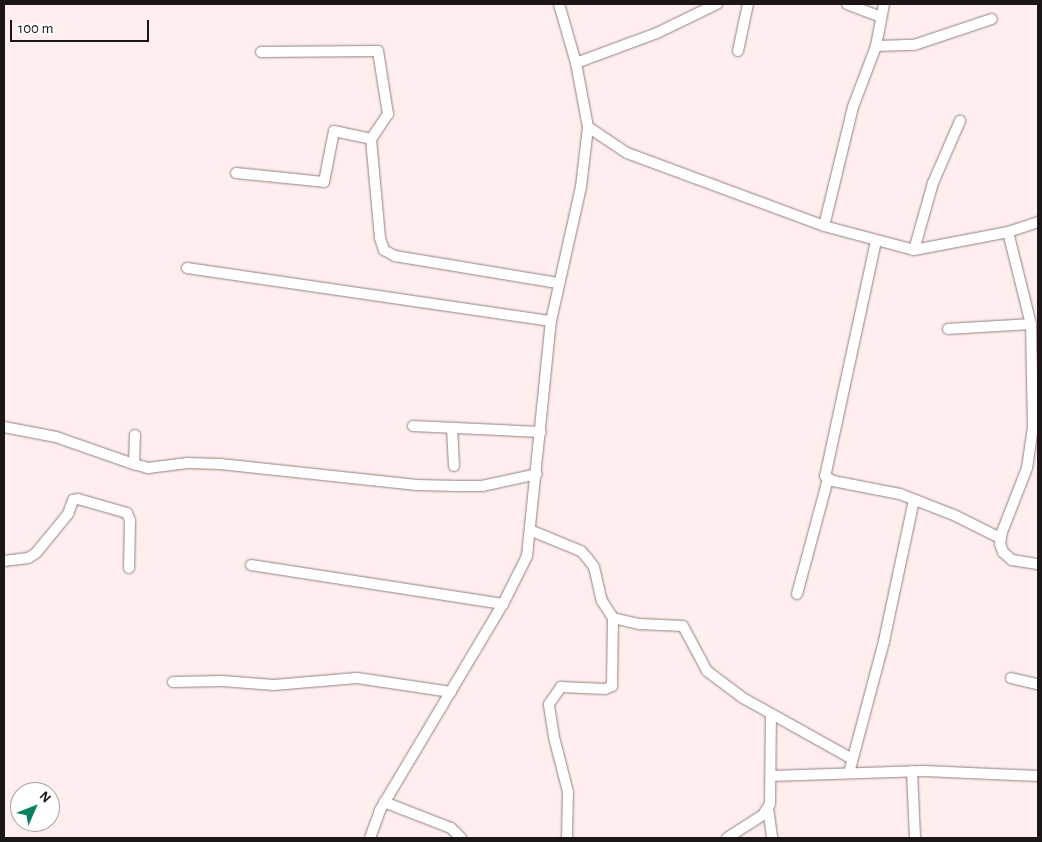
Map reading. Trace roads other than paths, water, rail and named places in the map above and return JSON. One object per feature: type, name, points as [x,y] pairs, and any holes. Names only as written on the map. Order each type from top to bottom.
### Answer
[{"type":"street","points":[[370,838],[384,802],[504,604],[528,556],[532,531],[551,321],[558,282],[581,187],[588,127],[576,63],[560,4]]},
{"type":"street","points":[[576,63],[657,33],[718,4]]},
{"type":"street","points":[[738,51],[748,4]]},
{"type":"street","points":[[847,4],[881,17]]},
{"type":"street","points":[[824,226],[853,107],[876,46],[884,4]]},
{"type":"street","points":[[876,46],[914,45],[992,19]]},
{"type":"street","points":[[261,52],[378,50],[388,114],[371,139],[380,238],[384,250],[395,256],[558,282]]},
{"type":"street","points":[[914,250],[933,183],[960,120]]},
{"type":"street","points":[[588,127],[627,153],[824,226],[914,250],[1008,232],[1038,222]]},
{"type":"street","points":[[236,173],[324,182],[334,131],[371,139]]},
{"type":"street","points":[[1008,232],[1031,324],[1033,427],[1027,468],[1000,538],[1006,556],[1038,564]]},
{"type":"street","points":[[797,594],[828,479],[825,466],[876,241]]},
{"type":"street","points":[[187,268],[551,321]]},
{"type":"street","points":[[948,329],[1031,324]]},
{"type":"street","points":[[413,426],[541,432]]},
{"type":"street","points":[[4,427],[56,437],[136,466],[148,468],[188,463],[220,464],[417,485],[458,486],[482,486],[537,474]]},
{"type":"street","points":[[452,428],[454,466]]},
{"type":"street","points":[[135,435],[136,466]]},
{"type":"street","points":[[828,479],[914,500],[1000,538]]},
{"type":"street","points":[[4,561],[28,558],[36,553],[48,542],[68,514],[73,500],[78,499],[127,513],[130,520],[129,568]]},
{"type":"street","points":[[849,773],[884,641],[914,500]]},
{"type":"street","points":[[532,531],[580,551],[588,559],[594,566],[602,601],[613,618],[612,686],[605,690],[561,688],[549,704],[554,737],[568,792],[567,838]]},
{"type":"street","points":[[251,565],[504,604]]},
{"type":"street","points":[[613,618],[640,624],[682,626],[707,671],[771,714],[852,760]]},
{"type":"street","points":[[173,682],[222,681],[274,685],[357,678],[451,692]]},
{"type":"street","points":[[1012,678],[1038,684]]},
{"type":"street","points":[[771,714],[772,797],[768,808],[772,838]]},
{"type":"street","points":[[771,776],[912,771],[1038,776]]},
{"type":"street","points":[[912,771],[916,838]]},
{"type":"street","points":[[384,802],[451,828],[461,838]]},
{"type":"street","points":[[727,838],[768,808]]}]
